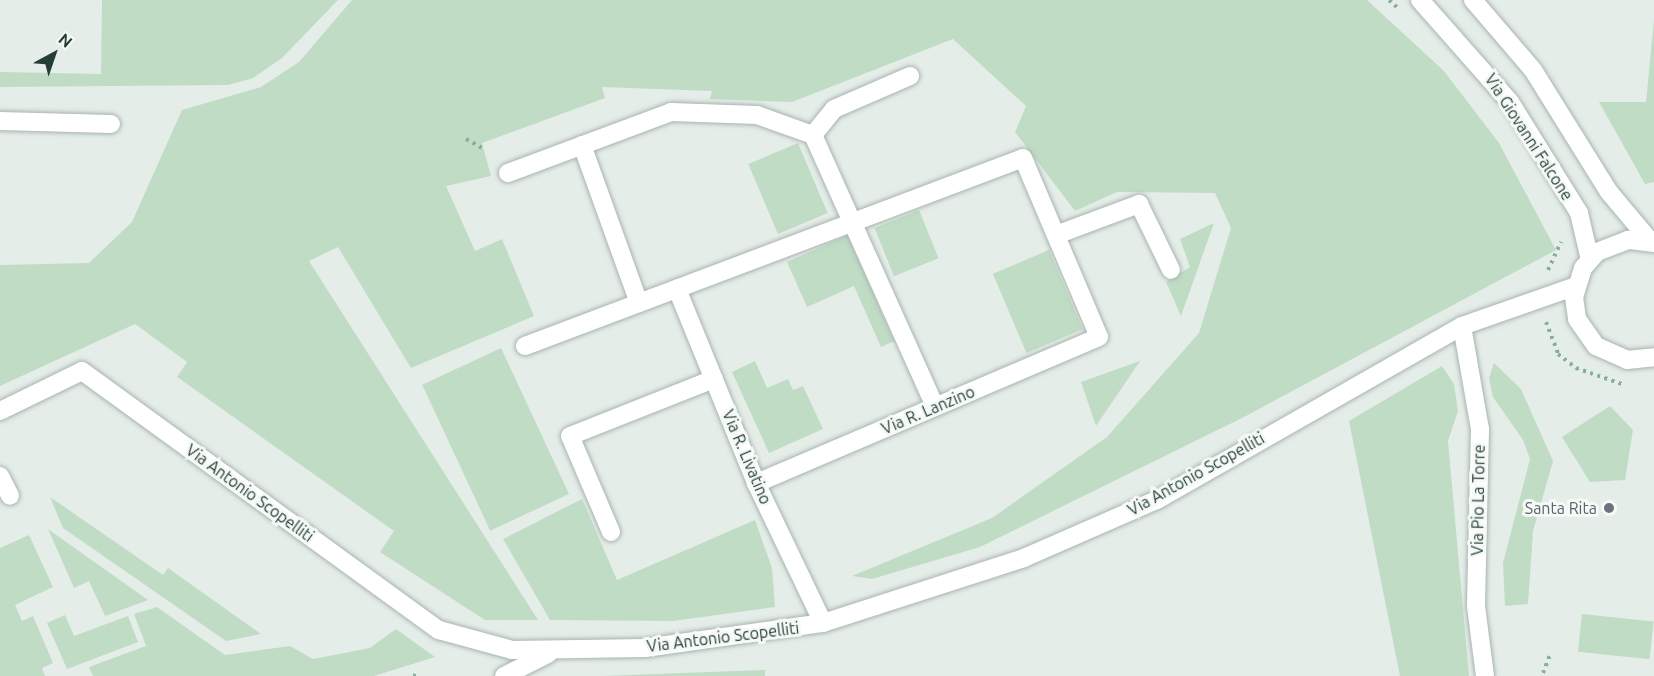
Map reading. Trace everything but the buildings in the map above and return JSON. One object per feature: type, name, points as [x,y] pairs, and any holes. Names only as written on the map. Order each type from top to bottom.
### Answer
[{"type":"street","name":"Via Giovanni Falcone","points":[[1420,0],[1510,102],[1579,213],[1590,260]]},
{"type":"street","points":[[1473,0],[1533,70],[1609,192],[1652,242]]},
{"type":"street","points":[[813,135],[834,109],[910,76]]},
{"type":"street","points":[[508,173],[671,112],[757,115],[813,135],[935,406]]},
{"type":"street","points":[[0,121],[111,124]]},
{"type":"street","points":[[582,145],[639,303]]},
{"type":"street","points":[[525,346],[1023,158],[1056,235],[1139,204],[1171,270]]},
{"type":"street","name":"Via R. Lanzino","points":[[756,483],[1099,337],[1056,235]]},
{"type":"street","points":[[1652,242],[1617,242],[1590,260],[1576,286],[1577,319],[1596,346],[1627,360],[1654,357]]},
{"type":"street","name":"Via Antonio Scopelliti","points":[[0,411],[82,371],[439,630],[479,645],[550,653],[751,636],[823,623],[1024,558],[1157,500],[1462,326],[1576,286]]},
{"type":"street","name":"Via R. Livatino","points":[[677,289],[756,483],[823,623]]},
{"type":"street","name":"Via Pio La Torre","points":[[1462,326],[1480,429],[1476,606],[1485,676]]},
{"type":"street","points":[[611,532],[570,436],[714,379]]},
{"type":"street","points":[[0,476],[10,496]]},
{"type":"street","points":[[504,676],[550,653]]},
{"type":"path","points":[[1389,0],[1406,16]]},
{"type":"path","points":[[466,139],[484,149]]},
{"type":"path","points":[[1560,231],[1543,296],[1558,354],[1596,378],[1626,383]]},
{"type":"path","points":[[1543,673],[1550,655]]},
{"type":"path","points":[[412,676],[420,674]]},
{"type":"green space","points":[[102,0],[338,0],[282,58],[253,78],[228,85],[0,87],[0,72],[101,74]]},
{"type":"green space","points":[[352,0],[1367,0],[1444,71],[1499,143],[1556,250],[1244,417],[980,547],[872,579],[852,576],[992,518],[1107,437],[1199,333],[1231,228],[1215,193],[1117,192],[1075,211],[1015,132],[1026,106],[953,39],[792,102],[710,99],[712,91],[602,87],[605,98],[482,143],[491,176],[446,186],[475,251],[502,239],[534,316],[411,368],[338,247],[309,261],[538,620],[485,620],[380,552],[394,531],[177,377],[187,362],[135,324],[0,386],[0,265],[89,263],[132,222],[182,110],[261,87],[299,62]]},
{"type":"green space","points":[[1654,20],[1654,182],[1645,184],[1599,102],[1646,102]]},
{"type":"green space","points":[[798,143],[828,213],[778,234],[748,164]]},
{"type":"green space","points":[[919,210],[938,258],[894,276],[874,228]]},
{"type":"green space","points":[[1214,223],[1181,316],[1166,282],[1190,267],[1180,239]]},
{"type":"green space","points":[[848,235],[894,341],[881,347],[854,286],[807,307],[787,262]]},
{"type":"green space","points":[[1049,250],[1083,329],[1026,353],[993,274]]},
{"type":"green space","points":[[501,348],[569,494],[490,531],[422,385]]},
{"type":"green space","points":[[755,361],[767,388],[788,379],[793,390],[803,386],[823,429],[769,453],[732,372]]},
{"type":"green space","points":[[1140,361],[1096,426],[1081,382]]},
{"type":"green space","points":[[1494,363],[1521,389],[1553,461],[1533,531],[1528,604],[1505,606],[1503,563],[1530,459],[1523,440],[1493,397],[1489,378]]},
{"type":"green space","points":[[1442,366],[1454,384],[1458,411],[1448,441],[1469,676],[1400,676],[1349,421]]},
{"type":"green space","points":[[1610,406],[1633,430],[1625,480],[1590,482],[1562,437]]},
{"type":"green space","points":[[50,497],[163,575],[168,568],[261,634],[226,641],[63,528]]},
{"type":"green space","points":[[582,499],[617,580],[755,520],[772,568],[775,607],[673,621],[550,620],[503,539]]},
{"type":"green space","points":[[48,529],[148,600],[105,616],[89,581],[74,588]]},
{"type":"green space","points":[[29,535],[53,587],[15,605],[22,621],[33,616],[53,663],[42,668],[45,676],[0,676],[0,548]]},
{"type":"green space","points":[[157,607],[225,655],[290,646],[313,659],[370,648],[396,629],[435,657],[374,676],[93,676],[89,667],[146,646],[134,614]]},
{"type":"green space","points":[[1582,614],[1654,622],[1650,659],[1578,652]]},
{"type":"green space","points":[[65,615],[74,636],[128,616],[138,642],[67,669],[47,623]]},
{"type":"green space","points":[[765,670],[765,676],[602,676]]},
{"type":"place","name":"Santa Rita","points":[[1609,508]]}]
